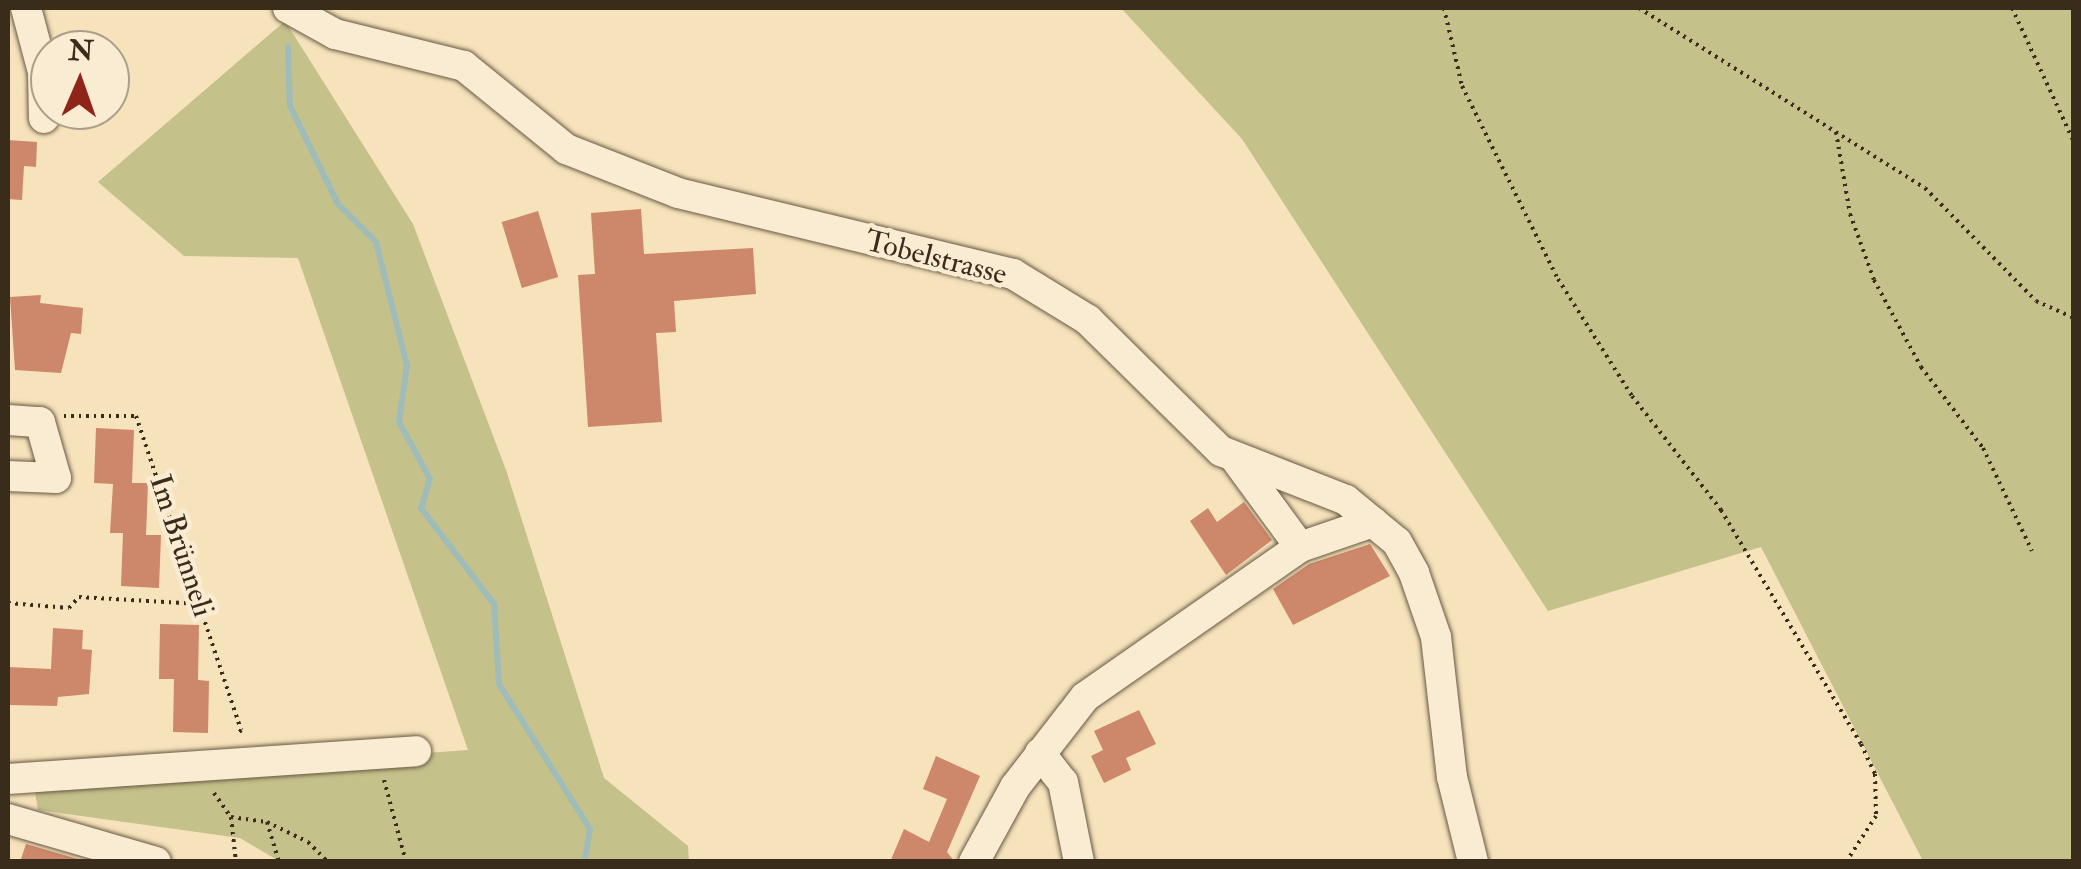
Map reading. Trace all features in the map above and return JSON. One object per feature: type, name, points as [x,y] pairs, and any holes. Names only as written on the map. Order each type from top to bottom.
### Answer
[{"type":"street","name":"Tobelstrasse","points":[[288,8],[336,34],[464,66],[566,149],[678,193],[1014,274],[1088,320],[1237,461],[1346,500],[1406,558],[1436,636],[1452,777],[1474,862]]},
{"type":"street","points":[[8,420],[40,422],[56,478],[8,476]]},
{"type":"street","points":[[1237,461],[1300,547]]},
{"type":"street","points":[[974,862],[1040,753],[1085,698],[1300,547],[1373,522]]},
{"type":"street","points":[[8,779],[416,751]]},
{"type":"street","points":[[1040,753],[1063,782],[1079,862]]},
{"type":"street","points":[[8,819],[156,862]]},
{"type":"path","points":[[1444,8],[1462,86],[1558,278],[1632,396],[1721,510],[1861,744],[1874,774],[1876,816],[1846,862]]},
{"type":"path","points":[[1640,8],[1925,188],[2036,301],[2074,318]]},
{"type":"path","points":[[2012,8],[2074,142]]},
{"type":"path","points":[[1836,132],[1850,214],[1874,280],[1921,367],[1983,448],[2032,551]]},
{"type":"path","name":"Im Brünneli","points":[[40,422],[89,412],[136,416],[241,730],[218,764]]},
{"type":"path","points":[[8,603],[69,608],[80,597],[200,604]]},
{"type":"path","points":[[373,754],[397,810],[406,862]]},
{"type":"path","points":[[236,862],[231,817],[267,822],[308,842],[328,862]]},
{"type":"path","points":[[267,822],[279,862]]},
{"type":"shaded area","points":[[1121,8],[2073,8],[2073,861],[1923,861],[1761,547],[1548,611],[1242,139]]},
{"type":"shaded area","points":[[285,21],[413,224],[506,470],[604,778],[688,846],[689,861],[279,861],[240,838],[38,810],[33,781],[468,750],[298,258],[184,256],[98,182]]},
{"type":"building","points":[[8,140],[37,142],[36,167],[24,166],[22,200],[8,199]]},
{"type":"building","points":[[641,209],[644,254],[753,248],[756,294],[674,301],[676,332],[656,333],[662,422],[588,427],[578,275],[595,274],[591,213]]},
{"type":"building","points":[[538,211],[558,277],[522,288],[502,222]]},
{"type":"building","points":[[41,295],[40,303],[83,308],[81,334],[71,333],[61,373],[15,370],[10,297]]},
{"type":"building","points":[[96,428],[134,430],[132,483],[148,483],[146,535],[161,535],[159,588],[121,586],[123,533],[110,533],[113,484],[94,483]]},
{"type":"building","points":[[1244,502],[1272,540],[1226,575],[1190,521],[1208,508],[1217,522]]},
{"type":"building","points":[[1370,544],[1390,576],[1293,625],[1273,589],[1309,564]]},
{"type":"building","points":[[160,624],[199,625],[198,680],[209,681],[208,733],[173,732],[174,679],[159,679]]},
{"type":"building","points":[[53,628],[83,630],[82,649],[92,650],[89,694],[58,697],[57,706],[8,705],[8,667],[51,669]]},
{"type":"building","points":[[1139,710],[1156,744],[1126,758],[1131,770],[1104,783],[1091,756],[1103,750],[1094,731]]},
{"type":"building","points":[[936,756],[980,776],[947,852],[955,862],[890,862],[904,829],[929,842],[947,799],[923,789]]},
{"type":"building","points":[[26,844],[78,859],[78,862],[20,862]]},
{"type":"waterway","points":[[288,47],[290,106],[338,204],[376,242],[407,365],[399,422],[430,479],[421,508],[494,604],[499,684],[590,829],[584,862]]}]
